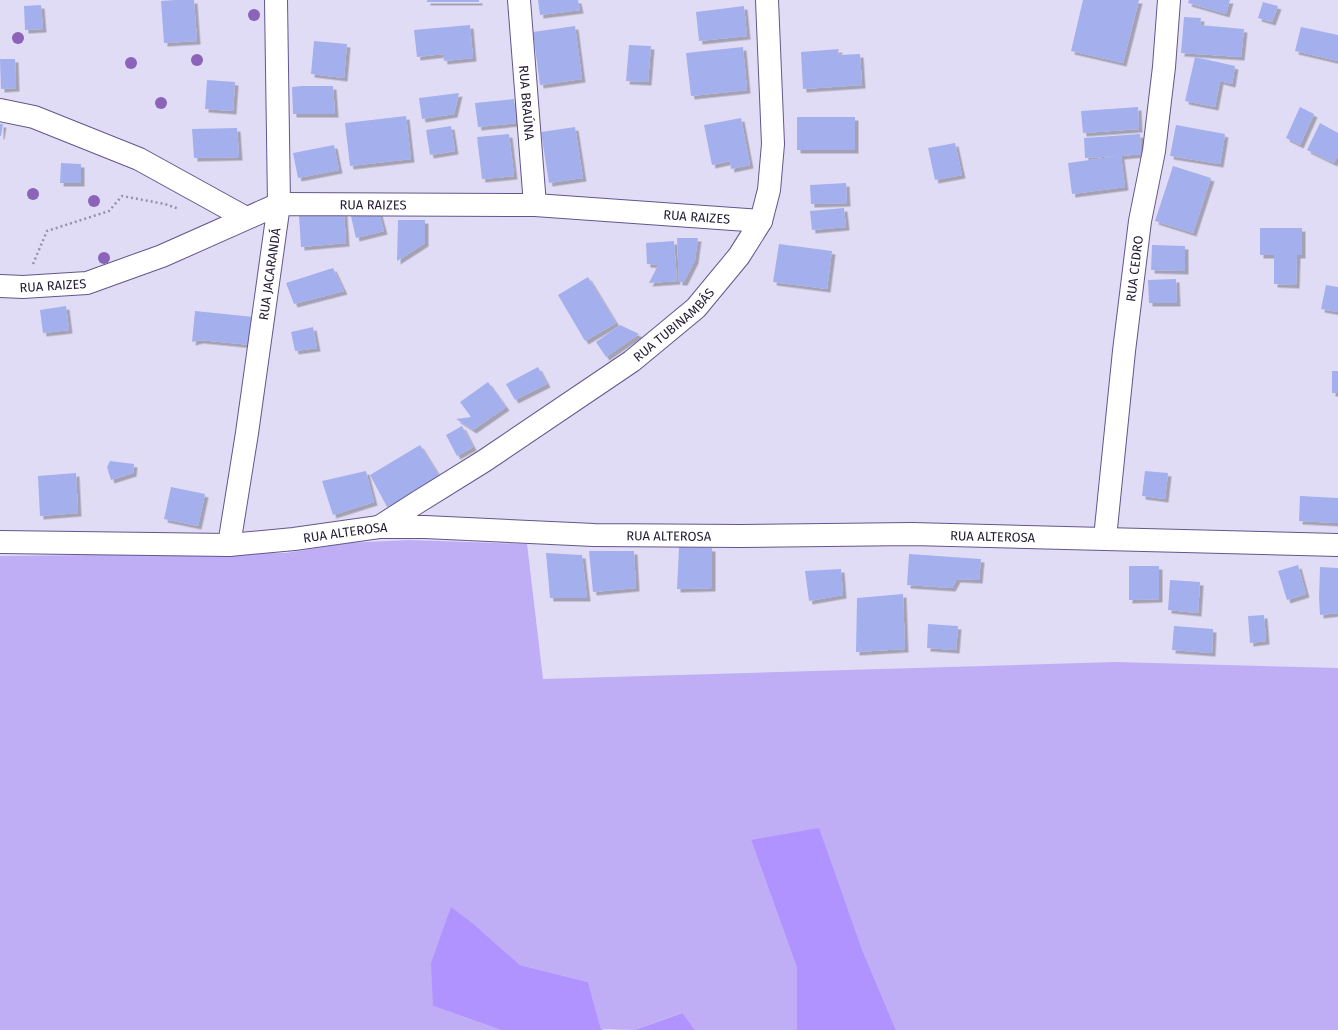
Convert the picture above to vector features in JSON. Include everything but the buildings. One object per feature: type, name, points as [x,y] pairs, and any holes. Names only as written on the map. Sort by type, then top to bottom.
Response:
[{"type":"street","name":"RUA JACARANDÁ","points":[[229,545],[247,433],[279,204],[276,0]]},
{"type":"street","name":"RUA BRAÚNA","points":[[519,0],[535,205]]},
{"type":"street","name":"RUA TUBINAMBÁS","points":[[379,528],[418,502],[484,462],[632,361],[696,308],[739,256],[761,221],[769,190],[773,144],[767,0]]},
{"type":"street","name":"RUA CEDRO","points":[[1105,538],[1125,344],[1140,220],[1154,150],[1164,67],[1169,0]]},
{"type":"street","points":[[0,110],[34,117],[139,159],[246,218]]},
{"type":"street","name":"RUA RAIZES","points":[[0,286],[23,287],[86,283],[162,256],[279,204],[535,205],[761,221]]},
{"type":"street","name":"RUA ALTEROSA","points":[[0,542],[229,545],[294,539],[379,528],[425,527],[473,528],[594,535],[740,536],[912,534],[1338,545]]},
{"type":"path","points":[[23,287],[48,231],[109,211],[122,196],[165,204],[185,211]]},
{"type":"shaded area","points":[[409,540],[527,544],[543,679],[1115,662],[1338,668],[1338,1030],[896,1030],[861,947],[751,840],[797,968],[797,1030],[695,1030],[681,1013],[635,1030],[601,1029],[588,982],[520,965],[476,926],[433,1006],[501,1030],[0,1030],[0,556],[286,553],[347,543]]},
{"type":"shaded area","points":[[819,828],[861,947],[896,1030],[797,1030],[797,968],[751,840]]},
{"type":"shaded area","points":[[451,907],[476,926],[520,965],[588,982],[601,1029],[604,1030],[501,1030],[433,1006],[431,963]]},
{"type":"shaded area","points":[[682,1013],[695,1030],[635,1030]]}]
